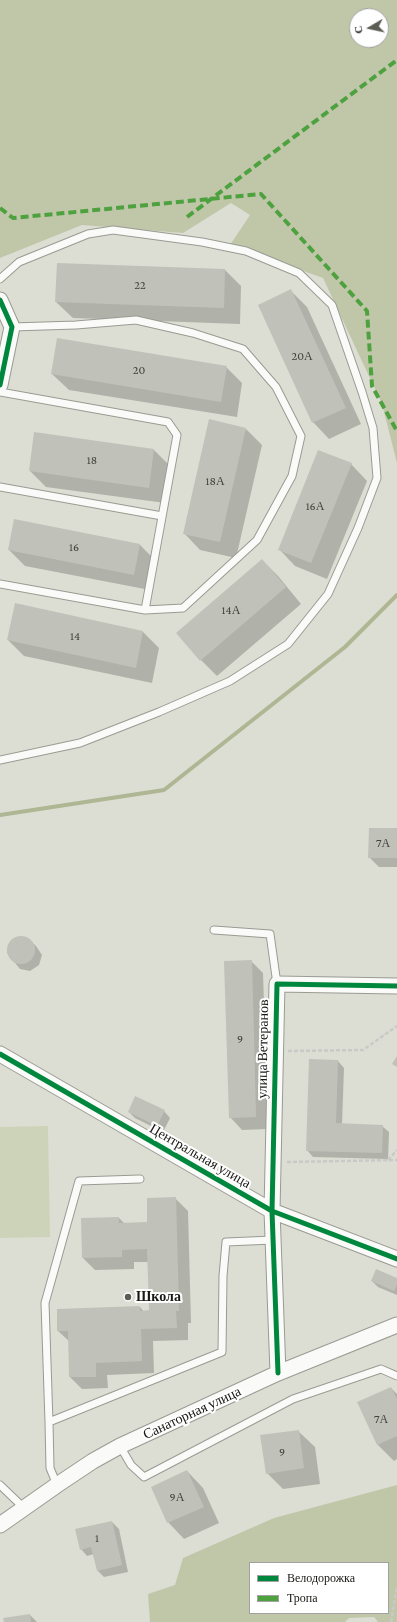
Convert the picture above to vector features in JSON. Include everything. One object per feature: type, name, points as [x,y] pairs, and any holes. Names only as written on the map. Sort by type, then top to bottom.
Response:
[{"type":"street","points":[[0,300],[12,327],[0,385]]},
{"type":"street","name":"улица Ветеранов","points":[[278,1373],[272,1211],[277,984],[397,986]]},
{"type":"street","name":"Центральная улица","points":[[0,1055],[272,1211],[397,1259]]},
{"type":"street","name":"Санаторная улица","points":[[0,1525],[93,1461],[120,1446],[278,1373],[397,1325]]},
{"type":"lane","points":[[0,279],[19,262],[88,234],[113,230],[202,242],[246,251],[299,273],[332,305],[373,428],[377,478],[358,528],[328,594],[288,644],[230,681],[80,743],[0,760]]},
{"type":"lane","points":[[0,584],[145,610],[183,608],[257,540],[292,476],[301,436],[276,387],[243,349],[193,333],[136,320],[76,326],[12,327]]},
{"type":"lane","points":[[0,392],[168,422],[176,435],[145,610]]},
{"type":"lane","points":[[0,487],[162,516]]},
{"type":"lane","points":[[214,930],[270,934],[277,984]]},
{"type":"lane","points":[[57,1485],[50,1468],[45,1303],[79,1181],[140,1179]]},
{"type":"lane","points":[[49,1422],[222,1352],[226,1242],[273,1240]]},
{"type":"lane","points":[[120,1446],[131,1465],[144,1477],[293,1399],[381,1369],[397,1376]]},
{"type":"lane","points":[[0,1485],[24,1508]]},
{"type":"path","points":[[275,1051],[363,1050],[397,1026]]},
{"type":"path","points":[[388,1160],[397,1150]]},
{"type":"path","points":[[287,1162],[397,1160]]},
{"type":"path","points":[[391,1622],[397,1586]]},
{"type":"green space","points":[[0,0],[397,0],[397,463],[382,404],[323,278],[230,245],[250,215],[231,203],[183,233],[82,225],[0,258]]},
{"type":"green space","points":[[48,1126],[50,1237],[0,1238],[0,1127]]},
{"type":"green space","points":[[397,1485],[397,1622],[378,1622],[374,1617],[349,1618],[345,1622],[150,1622],[148,1594],[175,1585],[183,1558],[274,1518]]},
{"type":"building","points":[[57,263],[225,269],[224,308],[55,302]]},
{"type":"building","points":[[291,289],[346,408],[312,423],[258,305]]},
{"type":"building","points":[[57,338],[227,366],[221,402],[51,374]]},
{"type":"building","points":[[209,419],[246,428],[220,542],[183,534]]},
{"type":"building","points":[[34,432],[154,449],[149,488],[29,471]]},
{"type":"building","points":[[318,450],[352,463],[311,563],[278,550]]},
{"type":"building","points":[[14,519],[140,544],[134,575],[8,550]]},
{"type":"building","points":[[262,559],[286,587],[200,661],[176,633]]},
{"type":"building","points":[[15,603],[143,631],[136,668],[7,640]]},
{"type":"building","points":[[369,828],[397,828],[397,858],[368,858]]},
{"type":"building","points":[[21,936],[31,940],[35,950],[31,960],[21,964],[11,960],[7,950],[11,940]]},
{"type":"building","points":[[252,960],[256,1117],[229,1118],[224,961]]},
{"type":"building","points":[[397,1056],[397,1067],[392,1064]]},
{"type":"building","points":[[309,1059],[338,1060],[336,1123],[383,1125],[382,1153],[306,1151]]},
{"type":"building","points":[[135,1096],[165,1110],[157,1126],[128,1112]]},
{"type":"building","points":[[176,1197],[179,1311],[176,1311],[177,1328],[141,1329],[142,1361],[96,1363],[96,1377],[69,1377],[68,1331],[57,1331],[57,1309],[140,1306],[140,1311],[149,1310],[147,1249],[122,1250],[122,1257],[82,1258],[81,1218],[119,1217],[119,1223],[147,1222],[147,1198]]},
{"type":"building","points":[[376,1269],[397,1278],[397,1285],[394,1291],[371,1281]]},
{"type":"building","points":[[391,1387],[397,1399],[397,1436],[377,1445],[357,1402]]},
{"type":"building","points":[[299,1430],[304,1468],[266,1474],[260,1435]]},
{"type":"building","points":[[187,1470],[204,1507],[167,1523],[151,1487]]},
{"type":"building","points":[[112,1521],[122,1565],[97,1571],[91,1547],[80,1550],[75,1529]]},
{"type":"building","points":[[30,1614],[31,1622],[4,1622],[3,1618]]},
{"type":"waterway","points":[[0,815],[164,790],[345,647],[397,595]]},
{"type":"marked path","points":[[187,217],[397,60]]},
{"type":"marked path","points":[[0,208],[13,218],[261,194],[367,311],[372,386],[397,431]]},
{"type":"cycle path","points":[[0,300],[12,327],[0,385]]},
{"type":"cycle path","points":[[278,1373],[272,1211],[277,984],[397,986]]},
{"type":"cycle path","points":[[0,1054],[272,1211],[397,1259]]},
{"type":"place","name":"Школа","points":[[128,1297]]}]
